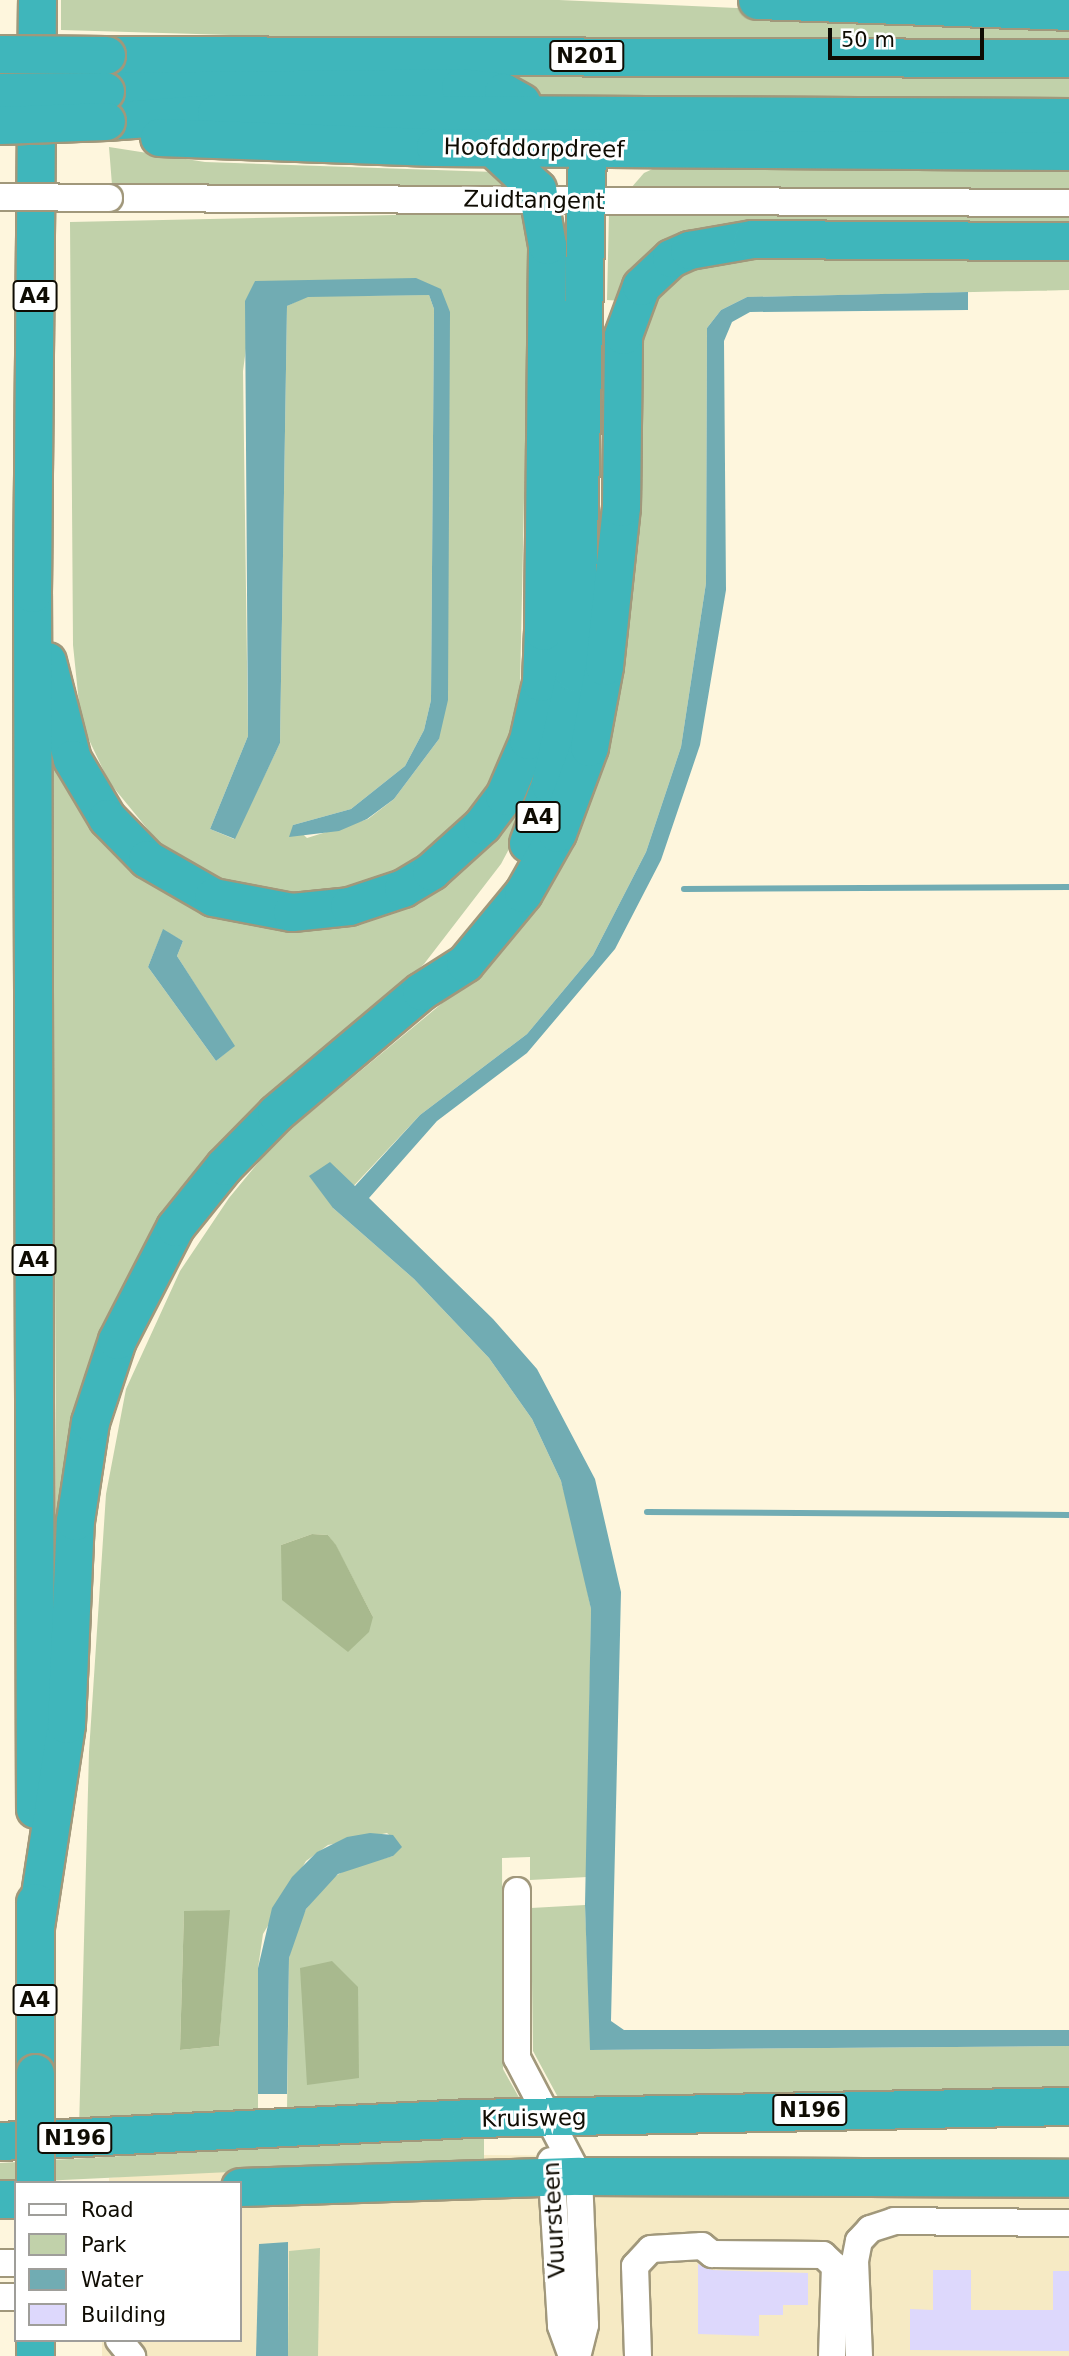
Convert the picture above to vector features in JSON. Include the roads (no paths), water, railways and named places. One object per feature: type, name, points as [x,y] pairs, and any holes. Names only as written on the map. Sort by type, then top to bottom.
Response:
[{"type":"highway","name":"A4","points":[[35,2181],[32,593],[37,0]]},
{"type":"highway","points":[[757,0],[1069,11]]},
{"type":"highway","name":"N201","points":[[0,54],[1069,58]]},
{"type":"highway","name":"Hoofddorpdreef","points":[[0,128],[105,116],[460,87],[503,92],[539,114],[1069,117]]},
{"type":"highway","name":"Hoofddorpdreef","points":[[0,92],[105,116],[493,148],[1069,151]]},
{"type":"highway","points":[[539,114],[587,149]]},
{"type":"highway","points":[[587,149],[657,115]]},
{"type":"highway","points":[[493,148],[529,178],[542,200]]},
{"type":"highway","points":[[587,149],[587,201]]},
{"type":"highway","name":"A4","points":[[32,593],[72,759],[107,818],[168,874],[236,905],[311,911],[376,898],[403,888],[456,852],[495,808],[511,782],[528,740],[541,682],[547,340],[547,245],[542,200]]},
{"type":"highway","name":"A4","points":[[421,991],[505,888],[528,842],[565,730],[579,612],[587,201]]},
{"type":"highway","name":"A4","points":[[35,1927],[66,1724],[75,1521],[90,1422],[117,1340],[175,1227],[224,1166],[276,1113],[421,991],[465,963],[494,932],[544,859],[570,804],[589,747],[604,666],[621,507],[624,335],[632,303],[656,270],[689,250],[752,239],[1069,241]]},
{"type":"highway","name":"Kruisweg","points":[[0,2141],[551,2118],[1069,2106]]},
{"type":"highway","points":[[955,2177],[1069,2159]]},
{"type":"highway","points":[[242,2187],[565,2176],[1069,2178]]},
{"type":"street","name":"Zuidtangent","points":[[0,197],[1069,203]]},
{"type":"street","name":"Vuursteen","points":[[517,1891],[517,2058],[551,2118],[565,2176],[561,2326],[575,2356]]},
{"type":"street","points":[[859,2356],[855,2261],[859,2241],[870,2229],[894,2221],[1069,2223]]},
{"type":"street","points":[[638,2356],[635,2266],[651,2249],[702,2246],[712,2254],[823,2255],[835,2266],[832,2356]]},
{"type":"street","points":[[121,2342],[133,2356]]},
{"type":"water","points":[[416,278],[441,289],[450,312],[448,700],[439,739],[394,799],[367,819],[339,831],[289,837],[293,825],[351,809],[405,766],[424,730],[431,700],[434,309],[429,295],[308,297],[287,306],[280,743],[235,839],[210,829],[248,736],[245,301],[255,281]]},
{"type":"water","points":[[968,292],[968,310],[750,312],[732,322],[724,341],[726,590],[700,745],[661,860],[615,949],[527,1053],[437,1121],[369,1198],[493,1319],[537,1369],[595,1479],[621,1592],[611,2021],[624,2030],[1069,2030],[1069,2046],[590,2050],[585,1905],[591,1609],[561,1481],[532,1419],[489,1358],[414,1279],[333,1208],[309,1176],[330,1162],[355,1186],[420,1115],[527,1034],[593,955],[646,852],[681,747],[706,583],[707,328],[721,310],[747,297]]},
{"type":"water","points":[[163,929],[183,941],[177,956],[235,1046],[216,1061],[148,967]]},
{"type":"water","points":[[370,1833],[393,1835],[402,1847],[393,1856],[338,1874],[306,1909],[289,1958],[287,2094],[258,2094],[258,1968],[272,1908],[292,1877],[317,1852],[347,1837]]},
{"type":"water","points":[[288,2242],[288,2356],[256,2356],[259,2244]]},
{"type":"waterway","points":[[684,889],[1069,887]]},
{"type":"waterway","points":[[647,1512],[1069,1515]]}]
